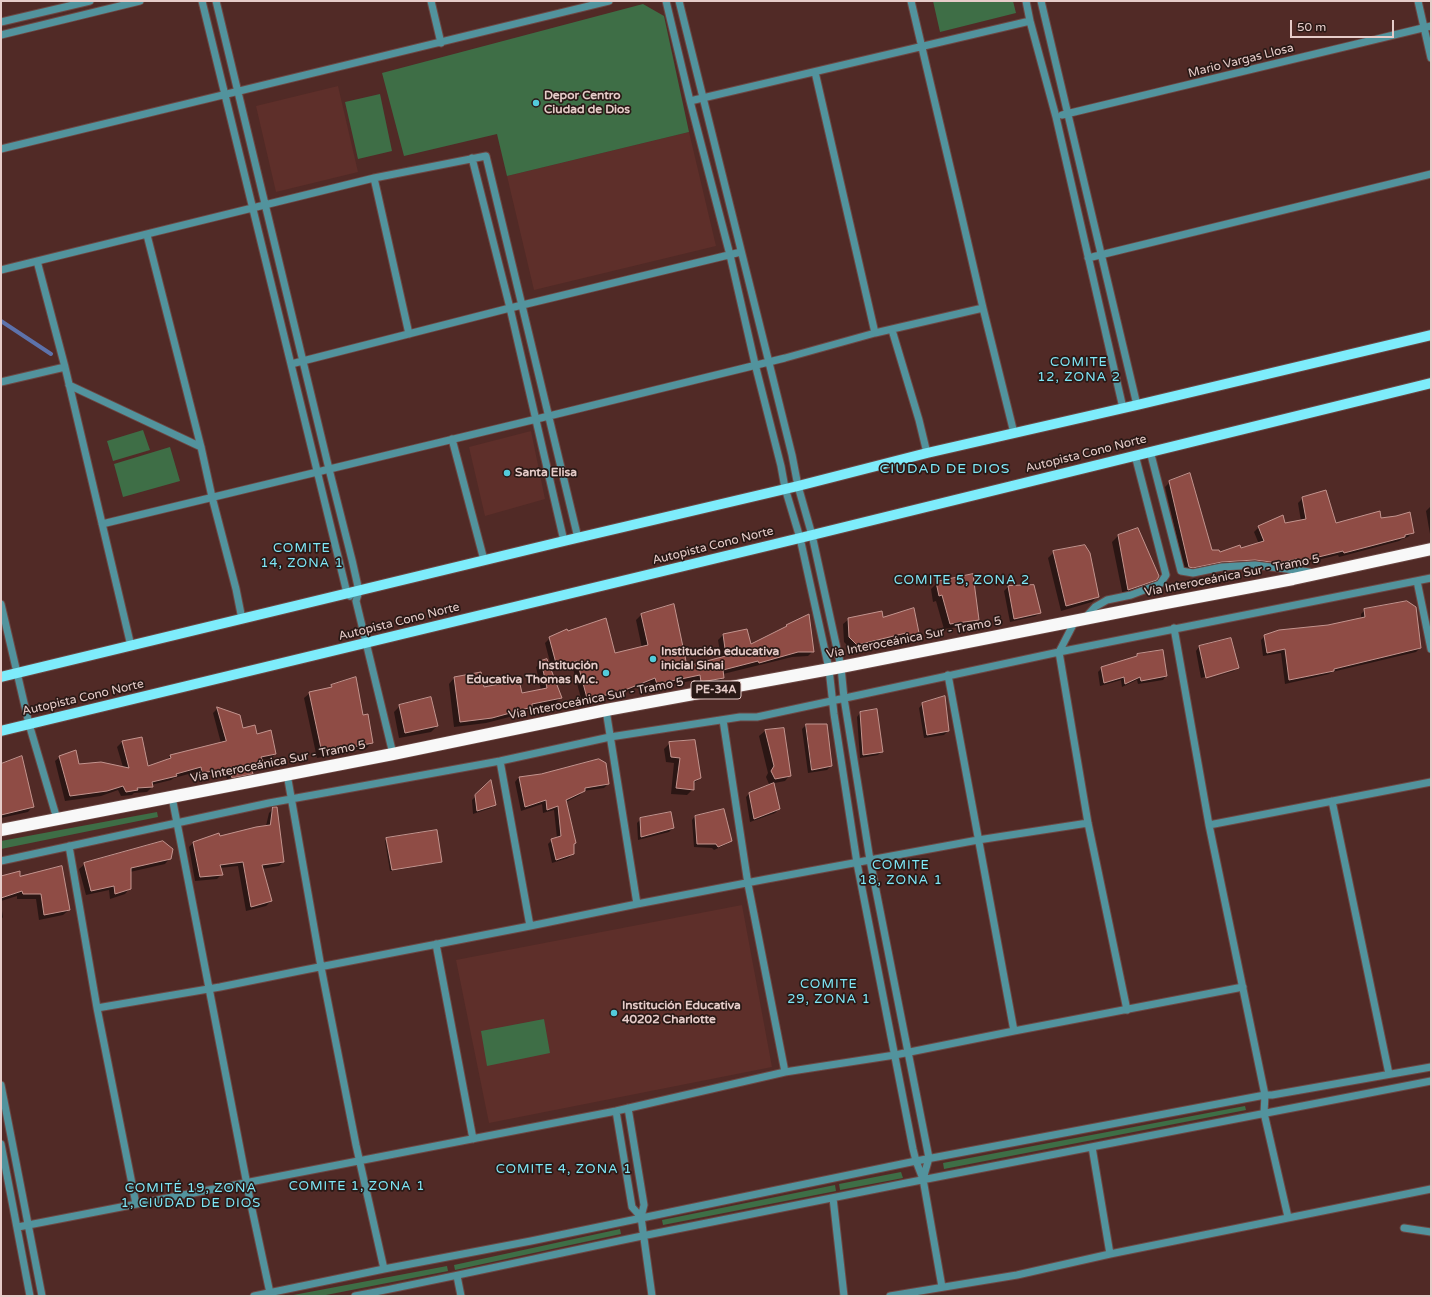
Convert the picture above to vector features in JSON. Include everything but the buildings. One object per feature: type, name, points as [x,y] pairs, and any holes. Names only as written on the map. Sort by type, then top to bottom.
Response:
[{"type":"highway","name":"Vía Interoceánica Sur - Tramo 5","points":[[1,830],[392,754],[606,710],[835,668],[1319,574],[1431,550]]},
{"type":"main road","points":[[1,677],[484,560],[798,486],[927,453],[1431,335]]},
{"type":"main road","name":"Autopista Cono Norte","points":[[1,731],[812,536],[1431,383]]},
{"type":"street","points":[[1,22],[90,1]]},
{"type":"street","points":[[1,35],[140,1]]},
{"type":"street","points":[[202,1],[347,593],[356,601]]},
{"type":"street","points":[[216,1],[359,591],[356,601],[392,754]]},
{"type":"street","points":[[431,1],[441,43]]},
{"type":"street","points":[[1,149],[609,1]]},
{"type":"street","points":[[666,1],[690,102],[730,255],[785,488],[844,698],[870,860],[929,1158],[923,1179]]},
{"type":"street","points":[[679,1],[792,455],[798,486],[812,536],[835,668],[832,701],[857,863],[916,1161],[923,1179],[942,1287]]},
{"type":"street","points":[[911,1],[982,308],[1014,433]]},
{"type":"street","points":[[1026,1],[1056,117],[1123,408]]},
{"type":"street","points":[[1041,1],[1137,405]]},
{"type":"street","points":[[1418,1],[1428,27],[1431,58]]},
{"type":"street","points":[[690,102],[1030,21]]},
{"type":"street","name":"Mario Vargas Llosa","points":[[1056,117],[1428,27]]},
{"type":"street","points":[[815,72],[875,333]]},
{"type":"street","points":[[1,270],[266,206],[374,178],[486,156],[578,538]]},
{"type":"street","points":[[472,158],[537,419],[564,541]]},
{"type":"street","points":[[1088,258],[1431,174]]},
{"type":"street","points":[[374,178],[409,334]]},
{"type":"street","points":[[147,235],[201,447],[242,619]]},
{"type":"street","points":[[291,364],[522,305],[741,252]]},
{"type":"street","points":[[37,261],[65,367],[131,646]]},
{"type":"street","points":[[102,524],[537,419],[875,333],[982,308]]},
{"type":"street","points":[[892,330],[927,453]]},
{"type":"street","points":[[1,382],[65,367]]},
{"type":"street","points":[[69,385],[201,447]]},
{"type":"street","points":[[452,439],[484,560]]},
{"type":"street","points":[[1150,452],[1181,571],[1193,573],[1222,567],[1255,565],[1319,574]]},
{"type":"street","points":[[1127,1010],[1088,823],[1059,652],[1079,620],[1095,607],[1107,600],[1130,595],[1160,584],[1166,575],[1135,455]]},
{"type":"street","points":[[1,861],[177,823],[500,761],[610,737],[740,717],[757,717],[948,675],[1174,628],[1431,578]]},
{"type":"street","points":[[1417,581],[1431,649]]},
{"type":"street","points":[[1,604],[29,724],[57,819]]},
{"type":"street","points":[[1174,628],[1209,825],[1265,1095],[1264,1113],[1288,1217]]},
{"type":"street","points":[[948,675],[1014,1030]]},
{"type":"street","points":[[606,710],[637,904]]},
{"type":"street","points":[[723,720],[748,884],[785,1072]]},
{"type":"street","points":[[500,761],[530,926]]},
{"type":"street","points":[[287,774],[321,967],[359,1160],[384,1269]]},
{"type":"street","points":[[1209,825],[1431,782]]},
{"type":"street","points":[[172,797],[270,1293]]},
{"type":"street","points":[[1332,801],[1389,1074]]},
{"type":"street","points":[[97,1008],[209,990],[637,904],[870,860],[978,840],[1088,823]]},
{"type":"street","points":[[69,846],[97,1008],[136,1204]]},
{"type":"street","points":[[436,944],[473,1139]]},
{"type":"street","points":[[18,1227],[616,1111],[785,1072],[895,1055],[1014,1030],[1243,987]]},
{"type":"street","points":[[254,1296],[929,1158],[1265,1095],[1431,1067]]},
{"type":"street","points":[[356,1296],[923,1179],[1431,1081]]},
{"type":"street","points":[[1,1086],[42,1296]]},
{"type":"street","points":[[628,1108],[644,1205],[641,1217],[652,1296]]},
{"type":"street","points":[[616,1111],[632,1207],[641,1217]]},
{"type":"street","points":[[1,1144],[30,1296]]},
{"type":"street","points":[[1092,1147],[1110,1254]]},
{"type":"street","points":[[890,1296],[1017,1275],[1288,1217],[1431,1189]]},
{"type":"street","points":[[833,1198],[844,1296]]},
{"type":"street","points":[[1404,1228],[1431,1232]]},
{"type":"street","points":[[457,1276],[461,1296]]},
{"type":"shaded area","points":[[338,86],[358,172],[276,192],[256,106]]},
{"type":"shaded area","points":[[689,132],[716,246],[534,290],[507,176]]},
{"type":"shaded area","name":"Santa Elisa","points":[[531,431],[545,499],[485,516],[469,447]]},
{"type":"shaded area","name":"Institución Educativa 40202 Charlotte","points":[[742,905],[772,1067],[489,1123],[456,960]]},
{"type":"green space","points":[[933,1],[1013,1],[1016,13],[940,32]]},
{"type":"green space","name":"Depor Centro Ciudad de Dios","points":[[643,4],[664,16],[689,132],[507,176],[497,134],[404,156],[382,73]]},
{"type":"green space","points":[[380,94],[392,151],[358,159],[345,102]]},
{"type":"green space","points":[[143,430],[150,450],[113,461],[107,441]]},
{"type":"green space","points":[[170,447],[180,481],[123,497],[114,464]]},
{"type":"green space","points":[[157,812],[158,817],[1,849],[1,841]]},
{"type":"green space","points":[[544,1019],[550,1053],[487,1066],[481,1031]]},
{"type":"green space","points":[[1245,1106],[1246,1110],[944,1169],[943,1163]]},
{"type":"green space","points":[[901,1172],[903,1178],[840,1190],[839,1184]]},
{"type":"green space","points":[[835,1185],[836,1191],[663,1225],[662,1220]]},
{"type":"green space","points":[[620,1229],[621,1234],[455,1270],[454,1265]]},
{"type":"green space","points":[[447,1266],[448,1271],[321,1296],[288,1296]]},
{"type":"waterway","points":[[1,321],[51,354]]},
{"type":"place","name":"Depor Centro Ciudad de Dios","points":[[536,103]]},
{"type":"place","name":"Santa Elisa","points":[[507,473]]},
{"type":"place","name":"Institución educativa inicial Sinai","points":[[653,659]]},
{"type":"place","name":"Institución Educativa Thomas M.c.","points":[[606,673]]},
{"type":"place","name":"Institución Educativa 40202 Charlotte","points":[[614,1013]]},
{"type":"district","name":"COMITE 12, ZONA 2","points":[[1079,370]]},
{"type":"district","name":"CIUDAD DE DIOS","points":[[945,469]]},
{"type":"district","name":"COMITE 14, ZONA 1","points":[[302,556]]},
{"type":"district","name":"COMITE 5, ZONA 2","points":[[962,581]]},
{"type":"district","name":"COMITE 18, ZONA 1","points":[[901,874]]},
{"type":"district","name":"COMITE 29, ZONA 1","points":[[829,992]]},
{"type":"district","name":"COMITE 4, ZONA 1","points":[[564,1170]]},
{"type":"district","name":"COMITE 1, ZONA 1","points":[[357,1187]]},
{"type":"district","name":"COMITÉ 19, ZONA 1, CIUDAD DE DIOS","points":[[191,1196]]}]
